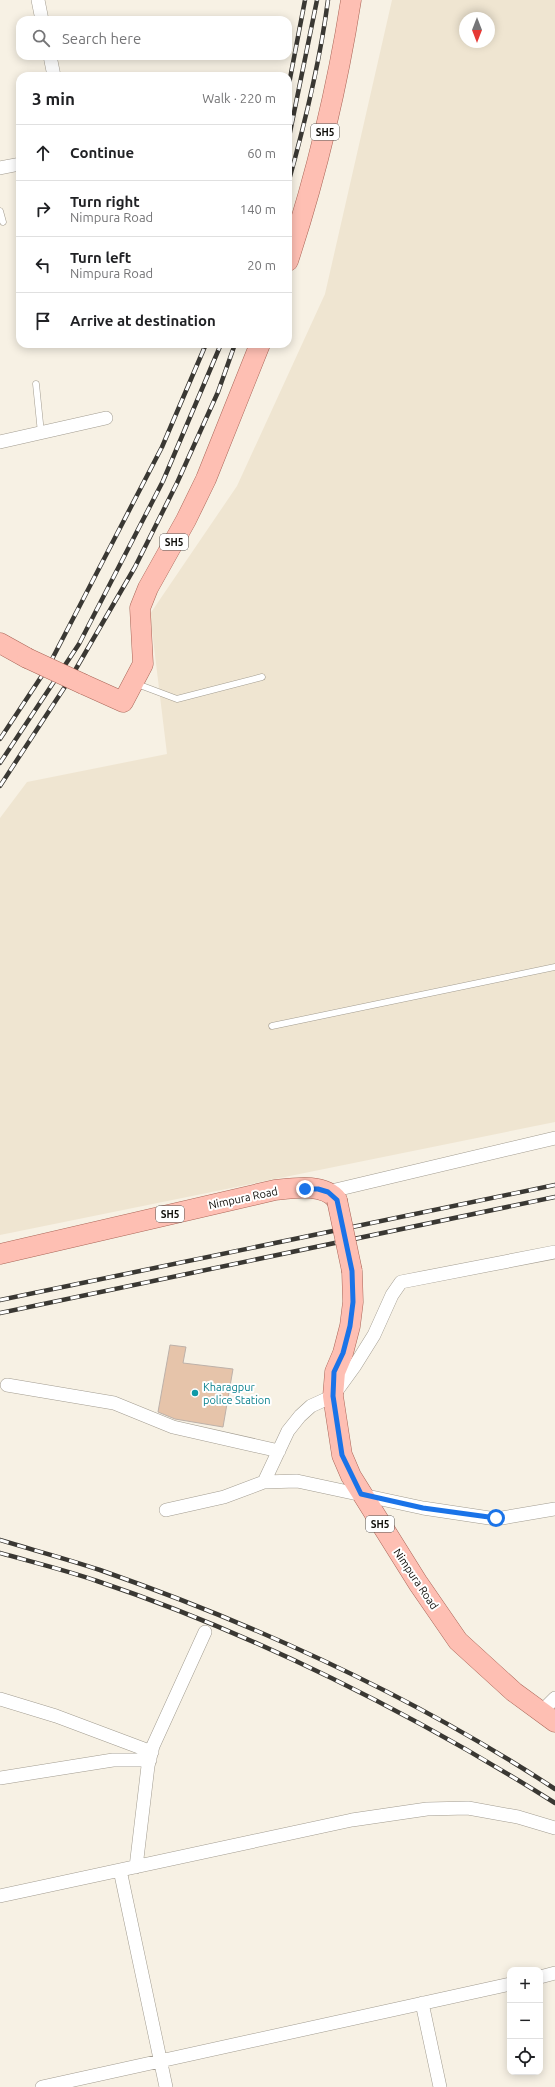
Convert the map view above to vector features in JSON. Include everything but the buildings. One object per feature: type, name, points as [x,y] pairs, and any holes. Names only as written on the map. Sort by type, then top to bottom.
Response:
[{"type":"main road","name":"SH5","points":[[292,249],[300,226],[330,112],[351,0]]},
{"type":"main road","name":"SH5","points":[[0,643],[27,658],[123,702],[143,664],[140,608],[148,588],[186,520],[206,479],[258,348]]},
{"type":"main road","name":"Nimpura Road","points":[[0,1254],[275,1190],[291,1188],[318,1189],[332,1196],[352,1271],[353,1302],[350,1326],[343,1353],[334,1372],[333,1396],[342,1455],[361,1494],[418,1583],[458,1640],[514,1692],[548,1717]]},
{"type":"street","points":[[38,0],[41,16]]},
{"type":"street","points":[[51,60],[53,72]]},
{"type":"street","points":[[0,168],[16,165]]},
{"type":"street","points":[[0,442],[106,418]]},
{"type":"street","points":[[332,1196],[555,1138]]},
{"type":"street","points":[[264,1482],[288,1431],[300,1416],[311,1406],[333,1396],[354,1368],[374,1335],[392,1294],[401,1282],[555,1252]]},
{"type":"street","points":[[7,1385],[114,1403],[173,1427],[279,1451]]},
{"type":"street","points":[[166,1510],[224,1497],[264,1482],[297,1481],[423,1508],[496,1518],[555,1509]]},
{"type":"street","points":[[136,1867],[151,1756],[205,1632]]},
{"type":"street","points":[[548,1717],[555,1698]]},
{"type":"street","points":[[0,1699],[56,1716],[151,1756]]},
{"type":"street","points":[[0,1778],[113,1760],[151,1756]]},
{"type":"street","points":[[0,1896],[352,1820],[427,1809],[468,1808],[518,1817],[555,1828]]},
{"type":"street","points":[[120,1870],[162,2061],[166,2087]]},
{"type":"street","points":[[543,1976],[555,1974]]},
{"type":"street","points":[[42,2087],[507,1985]]},
{"type":"street","points":[[422,2003],[440,2087]]},
{"type":"lane","points":[[0,211],[3,222]]},
{"type":"lane","points":[[36,384],[41,433]]},
{"type":"lane","points":[[133,683],[177,699],[262,677]]},
{"type":"lane","points":[[272,1026],[555,967]]},
{"type":"shaded area","points":[[392,0],[555,0],[555,1122],[0,1235],[0,818],[27,782],[167,754],[150,614],[237,486],[325,294]]},
{"type":"railway","points":[[291,72],[305,0]]},
{"type":"railway","points":[[292,122],[317,0]]},
{"type":"railway","points":[[292,169],[321,46],[328,0]]},
{"type":"railway","points":[[0,739],[49,665],[162,447],[204,348]]},
{"type":"railway","points":[[0,763],[79,644],[163,481],[219,348]]},
{"type":"railway","points":[[0,786],[70,679],[135,567],[177,483],[218,392],[234,348]]},
{"type":"railway","points":[[0,1300],[555,1185]]},
{"type":"railway","points":[[0,1313],[555,1197]]},
{"type":"railway","points":[[0,1540],[63,1558],[159,1591],[276,1639],[391,1694],[447,1724],[502,1755],[555,1789]]},
{"type":"railway","points":[[0,1553],[85,1577],[156,1602],[274,1651],[332,1678],[446,1738],[555,1803]]},
{"type":"place","name":"Kharagpur police Station","points":[[195,1393]]},
{"type":"route","points":[[305,1189],[318,1189],[328,1192],[334,1195],[337,1200],[352,1271],[353,1302],[350,1326],[343,1353],[334,1372],[333,1396],[342,1455],[361,1494],[423,1508],[496,1518]]}]
